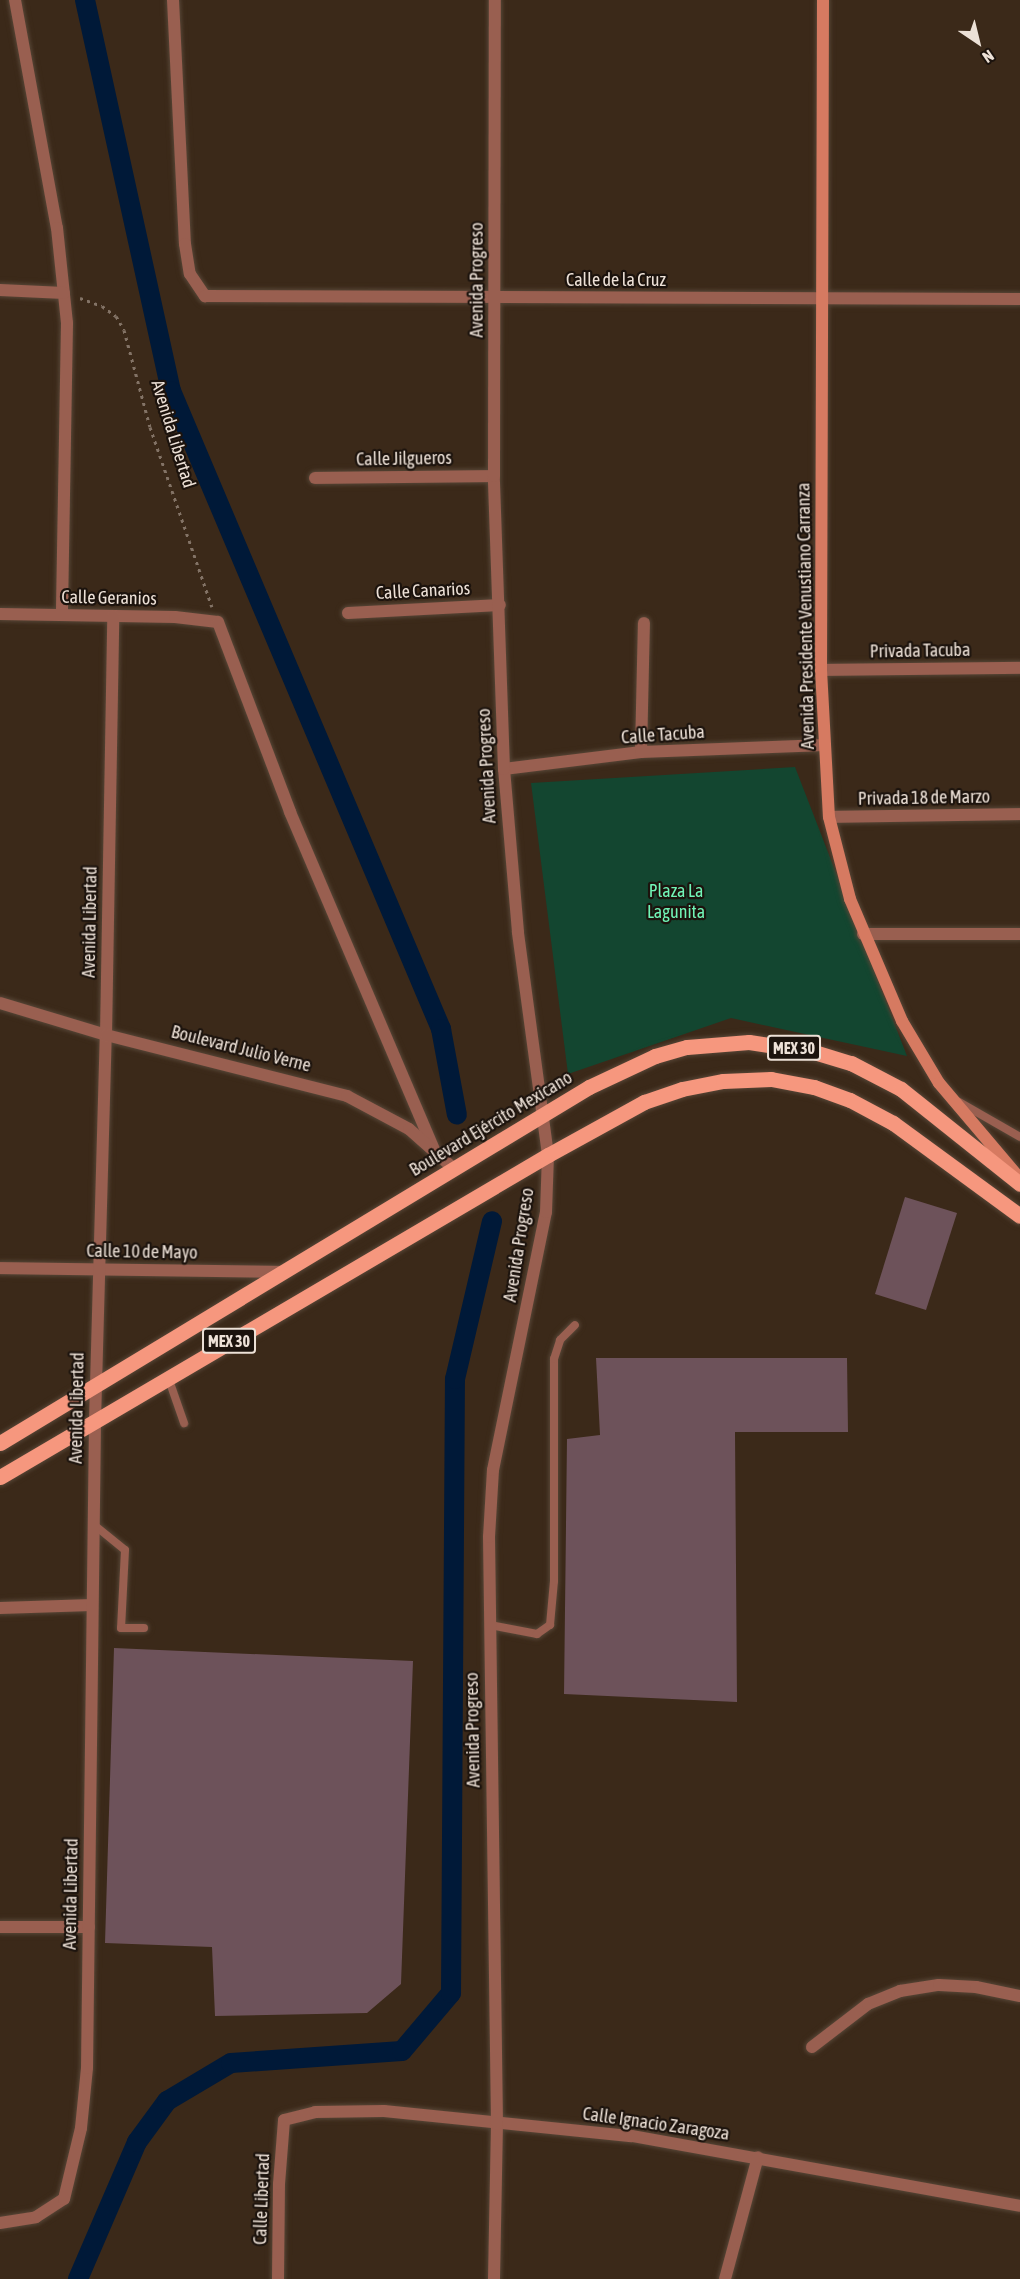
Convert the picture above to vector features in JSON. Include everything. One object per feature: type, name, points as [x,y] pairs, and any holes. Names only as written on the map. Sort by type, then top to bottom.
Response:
[{"type":"main road","name":"Avenida Presidente Venustiano Carranza","points":[[824,0],[821,670],[829,817],[863,934],[902,1021],[951,1099],[1020,1179]]},
{"type":"main road","name":"Boulevard Ejército Mexicano","points":[[0,1443],[459,1166],[523,1124],[654,1056],[717,1042],[780,1046],[832,1057],[879,1076],[1020,1184]]},
{"type":"main road","name":"MEX 30","points":[[0,1477],[542,1159],[644,1102],[672,1092],[723,1081],[790,1082],[850,1100],[893,1123],[1020,1216]]},
{"type":"street","points":[[15,0],[44,149],[64,293],[68,355],[62,615]]},
{"type":"street","name":"Calle de la Cruz","points":[[173,0],[187,259],[198,292],[212,298],[823,300],[1020,298]]},
{"type":"street","name":"Avenida Progreso","points":[[495,0],[494,476],[504,769],[518,932],[543,1114],[542,1159],[546,1212],[493,1470],[489,1537],[497,2124],[495,2279]]},
{"type":"street","points":[[0,290],[64,293]]},
{"type":"street","name":"Calle Jilgueros","points":[[315,478],[494,476]]},
{"type":"street","name":"Calle Canarios","points":[[348,613],[500,605]]},
{"type":"street","name":"Calle Geranios","points":[[0,614],[113,616],[218,622]]},
{"type":"street","name":"Avenida Libertad","points":[[0,2223],[36,2217],[64,2199],[81,2128],[87,2068],[93,1524],[106,1035],[113,616]]},
{"type":"street","points":[[218,622],[290,812],[434,1149]]},
{"type":"street","points":[[641,752],[644,623]]},
{"type":"street","name":"Privada Tacuba","points":[[821,670],[1020,668]]},
{"type":"street","name":"Calle Tacuba","points":[[504,769],[641,752],[825,745]]},
{"type":"street","name":"Privada 18 de Marzo","points":[[829,817],[1020,814]]},
{"type":"street","points":[[863,934],[1020,934]]},
{"type":"street","name":"Boulevard Julio Verne","points":[[0,1003],[106,1035],[347,1096],[386,1115],[459,1166]]},
{"type":"street","name":"Calle 10 de Mayo","points":[[0,1268],[284,1272]]},
{"type":"street","points":[[0,1608],[92,1605]]},
{"type":"street","points":[[0,1927],[89,1927]]},
{"type":"street","points":[[812,2047],[868,2004],[900,1991],[939,1985],[976,1987],[1020,1996]]},
{"type":"street","name":"Calle Ignacio Zaragoza","points":[[284,2120],[315,2112],[384,2111],[632,2136],[1020,2206]]},
{"type":"street","name":"Calle Libertad","points":[[278,2279],[279,2184],[284,2120]]},
{"type":"street","points":[[725,2279],[758,2157]]},
{"type":"lane","points":[[951,1099],[1020,1137]]},
{"type":"lane","points":[[490,1625],[537,1634],[550,1625],[554,1581],[554,1359],[560,1340],[575,1325]]},
{"type":"lane","points":[[168,1377],[184,1423]]},
{"type":"lane","points":[[93,1524],[125,1550],[121,1628],[144,1628]]},
{"type":"path","name":"Avenida Libertad","points":[[64,293],[102,306],[116,316],[124,330],[150,427],[218,622]]},
{"type":"green space","name":"Plaza La Lagunita","points":[[795,767],[907,1056],[731,1018],[568,1074],[531,783]]},
{"type":"building","points":[[905,1197],[957,1213],[926,1310],[875,1294]]},
{"type":"building","points":[[596,1358],[847,1358],[848,1432],[735,1432],[737,1702],[564,1694],[567,1439],[600,1435]]},
{"type":"building","points":[[114,1648],[413,1661],[401,1984],[367,2013],[215,2016],[212,1947],[105,1943]]},
{"type":"waterway","points":[[85,0],[171,391],[441,1029],[457,1115]]},
{"type":"waterway","points":[[78,2279],[137,2142],[167,2101],[231,2063],[402,2051],[451,1993],[455,1379],[492,1221]]}]
